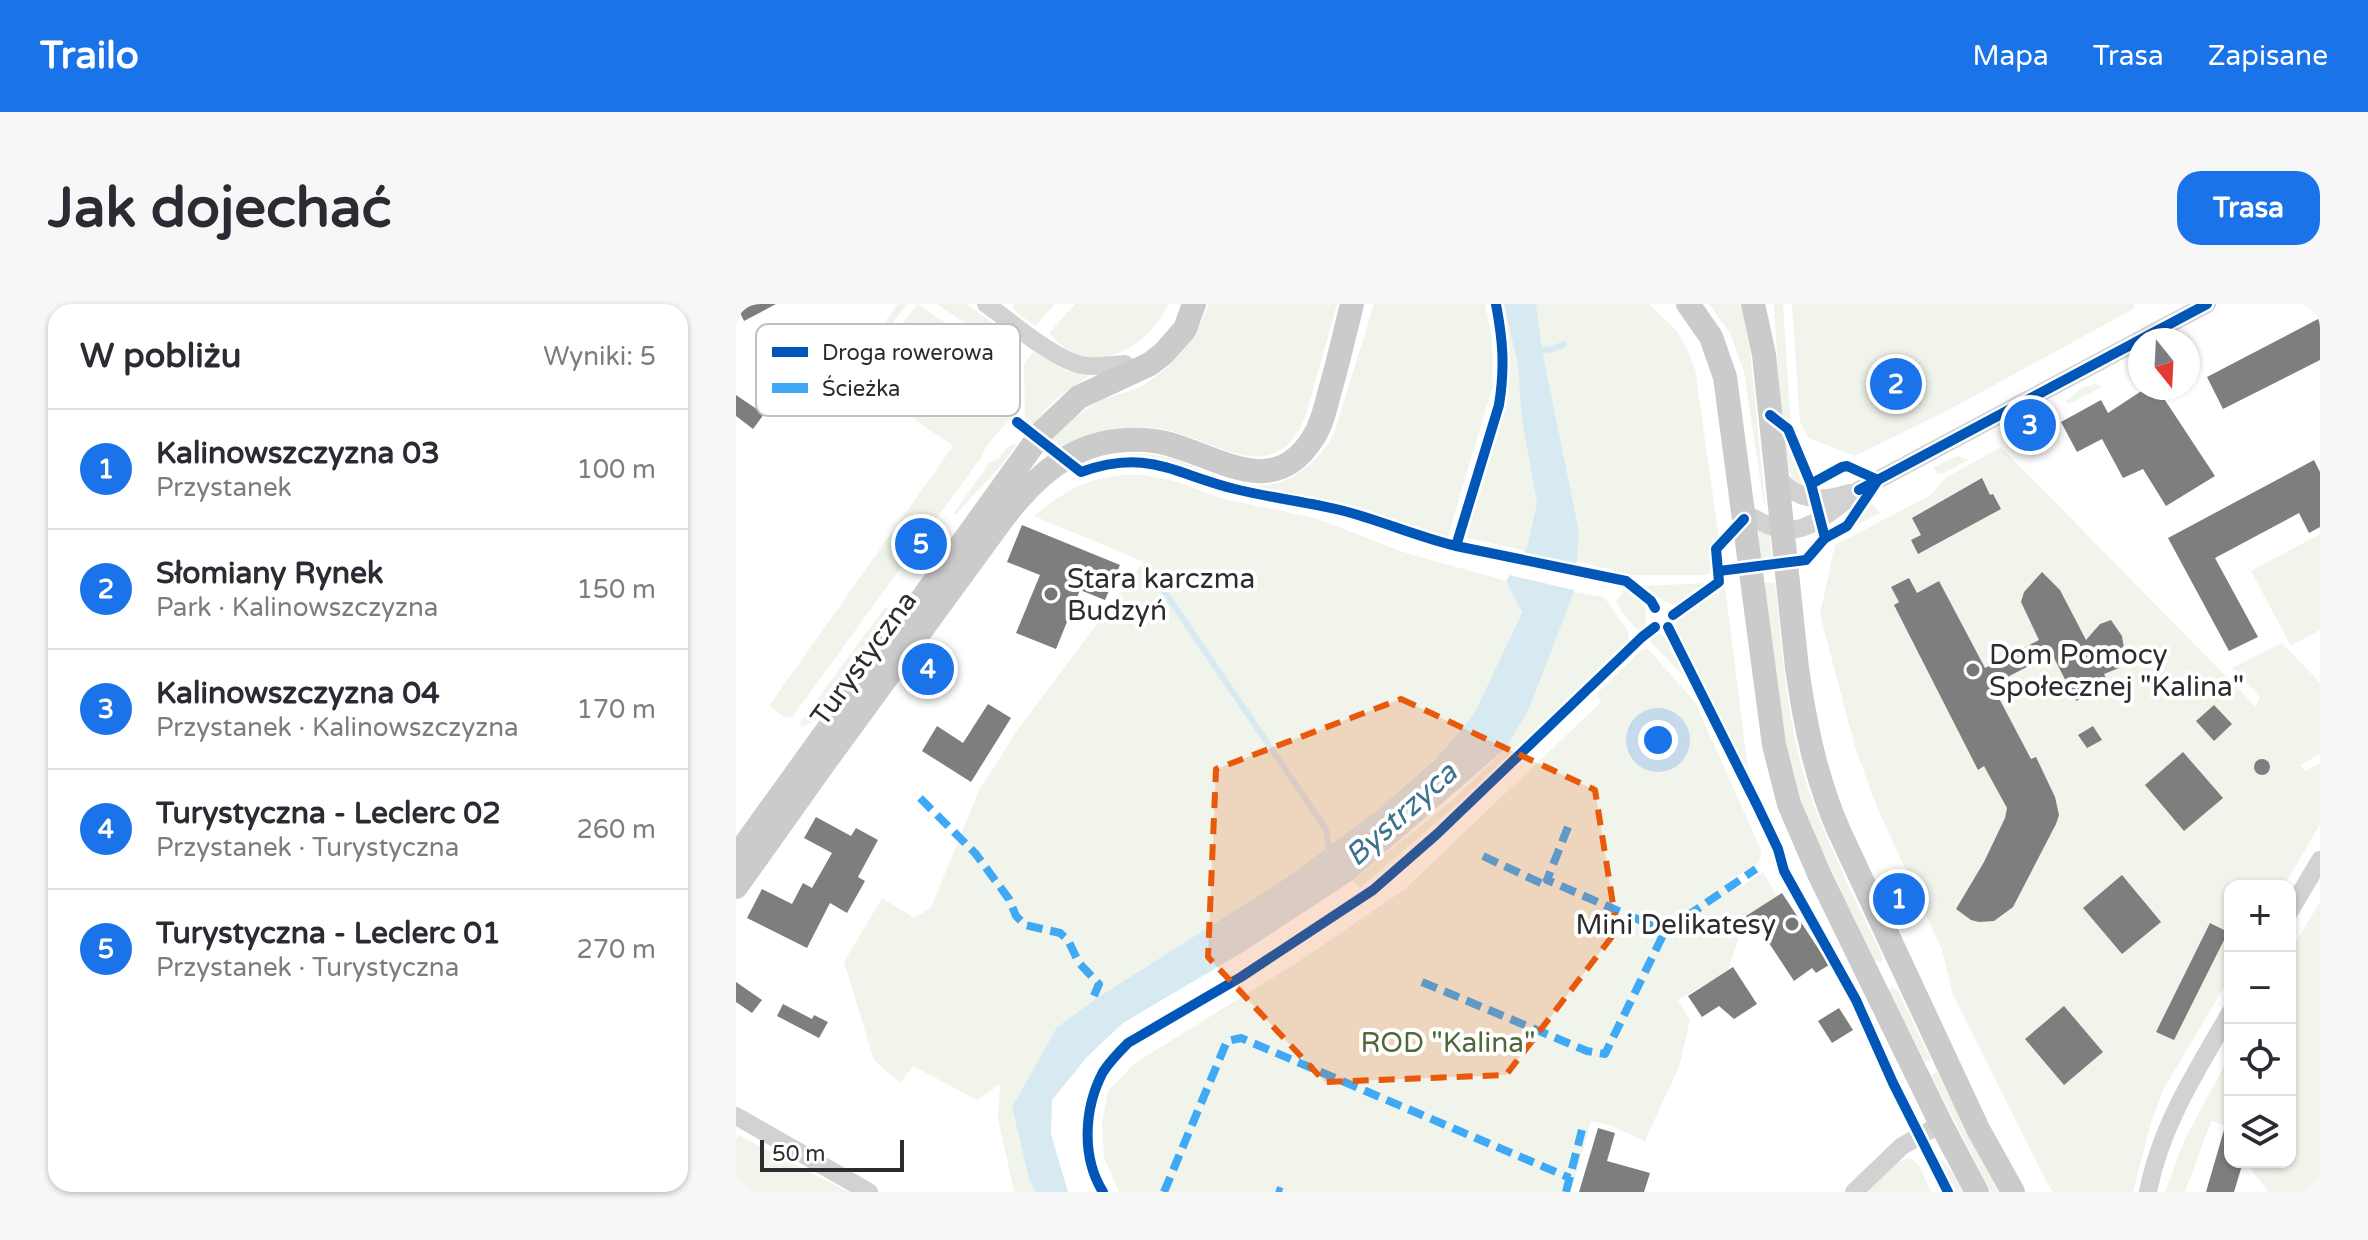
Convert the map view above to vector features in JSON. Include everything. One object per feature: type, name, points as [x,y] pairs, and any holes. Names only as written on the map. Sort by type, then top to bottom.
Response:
[{"type":"main road","name":"Turystyczna","points":[[736,857],[1043,431],[1090,390],[1150,364],[1185,329],[1194,304]]},
{"type":"main road","name":"Turystyczna","points":[[736,887],[1030,484],[1069,456],[1100,444],[1119,441],[1153,441],[1171,445],[1246,471],[1261,472],[1286,465],[1306,448],[1319,428],[1352,304]]},
{"type":"main road","points":[[1688,304],[1711,337],[1723,367],[1767,706],[1785,791],[1805,845],[1871,983],[1977,1192]]},
{"type":"main road","points":[[1758,310],[1800,687],[1815,766],[1833,819],[1978,1129],[2013,1192]]},
{"type":"main road","points":[[1871,983],[1903,968]]},
{"type":"street","points":[[986,304],[1015,324]]},
{"type":"street","points":[[1743,513],[1782,530],[1812,522],[1859,490],[2207,304]]},
{"type":"street","points":[[1020,328],[1059,355],[1080,365],[1125,364],[1134,373]]},
{"type":"street","points":[[1776,475],[1786,488],[1800,496],[1833,498],[1859,490]]},
{"type":"street","points":[[2296,901],[2320,860]]},
{"type":"street","points":[[2148,1192],[2165,1134],[2194,1074],[2224,1023]]},
{"type":"street","points":[[736,1116],[869,1192]]},
{"type":"street","points":[[1854,1192],[1902,1146],[1941,1124]]},
{"type":"highlighted area","points":[[1401,699],[1595,790],[1617,930],[1506,1075],[1325,1082],[1208,957],[1216,769]]},
{"type":"green space","points":[[898,304],[907,304],[892,324],[883,324]]},
{"type":"green space","points":[[917,304],[947,324],[902,324]]},
{"type":"green space","points":[[937,304],[966,304],[995,324],[966,324]]},
{"type":"green space","points":[[1015,304],[1055,304],[1035,326],[1016,312],[1013,308]]},
{"type":"green space","points":[[1075,304],[1168,304],[1161,318],[1140,341],[1113,355],[1098,357],[1083,356],[1068,350],[1049,333]]},
{"type":"green space","points":[[1209,304],[1337,304],[1306,415],[1293,439],[1277,452],[1259,456],[1240,454],[1155,428],[1106,431],[1059,449],[1050,441],[1089,408],[1156,377],[1191,339]]},
{"type":"green space","points":[[1374,304],[1485,304],[1492,339],[1493,386],[1447,539],[1321,503],[1234,486],[1169,464],[1140,459],[1080,466],[1101,459],[1148,454],[1170,458],[1233,483],[1249,486],[1292,477],[1315,459],[1334,434]]},
{"type":"green space","points":[[1500,304],[1649,304],[1676,330],[1695,369],[1719,538],[1713,547],[1713,572],[1706,575],[1623,575],[1614,570],[1463,537],[1506,391],[1507,358]]},
{"type":"green space","points":[[1709,304],[1739,304],[1742,310],[1750,350],[1764,505],[1744,372],[1731,335]]},
{"type":"green space","points":[[1774,304],[1783,304],[1791,429],[1781,419]]},
{"type":"green space","points":[[1792,304],[2133,304],[2135,308],[1950,409],[1855,456],[1809,438],[1800,422]]},
{"type":"green space","points":[[1034,352],[1066,371],[1089,376],[1050,404],[1032,427],[1025,423],[1024,363]]},
{"type":"green space","points":[[2095,384],[2102,387],[2068,404],[2066,401],[2081,388]]},
{"type":"green space","points":[[910,416],[1012,416],[987,446],[793,716],[786,718],[769,706],[953,446]]},
{"type":"green space","points":[[1782,426],[1787,432],[1807,489],[1788,470]]},
{"type":"green space","points":[[1017,444],[1001,466],[954,513],[989,463]]},
{"type":"green space","points":[[2001,447],[2256,707],[2260,696],[2232,668],[2282,643],[2320,683],[2320,754],[2300,765],[2305,771],[2320,763],[2320,824],[2287,880],[2224,880],[2224,987],[2163,1090],[2133,1192],[2053,1192],[1952,992],[1942,950],[1877,807],[1855,747],[1820,614],[1835,545],[1931,495],[1945,478]]},
{"type":"green space","points":[[1957,456],[1969,460],[1942,474],[1937,473],[1934,467]]},
{"type":"green space","points":[[1122,475],[1145,475],[1174,481],[1224,499],[1315,518],[1403,552],[1506,581],[1522,611],[1474,714],[1436,759],[1375,812],[1286,878],[1100,996],[1057,1027],[1012,1107],[1029,1179],[1036,1192],[1014,1192],[998,1118],[1000,1084],[977,1100],[913,1066],[900,1083],[874,1060],[844,962],[882,898],[914,918],[931,908],[979,790],[1019,728],[1144,562],[1034,516],[1075,488]]},
{"type":"green space","points":[[1865,504],[1873,505],[1880,513],[1851,528],[1860,508]]},
{"type":"green space","points":[[1758,526],[1770,536],[1773,561],[1761,562]]},
{"type":"green space","points":[[2320,534],[2320,630],[2291,646],[2251,571]]},
{"type":"green space","points":[[1775,582],[1787,692],[1804,774],[1828,840],[1883,958],[1881,963],[1874,959],[1796,792],[1782,735],[1762,583]]},
{"type":"green space","points":[[1711,583],[1675,607],[1640,586]]},
{"type":"green space","points":[[1721,585],[1725,587],[1749,778],[1677,634],[1676,623],[1681,615]]},
{"type":"green space","points":[[1626,588],[1645,607],[1646,619],[1640,633],[1616,601]]},
{"type":"green space","points":[[1574,592],[1604,597],[1628,631],[1629,642],[1499,768],[1360,888],[1353,880],[1453,800],[1506,748],[1529,709]]},
{"type":"green space","points":[[885,607],[888,608],[874,642],[816,720],[802,727],[800,723]]},
{"type":"green space","points":[[1657,633],[1674,647],[1693,686],[1648,639]]},
{"type":"green space","name":"ROD \"Kalina\"","points":[[1648,649],[1695,702],[1761,850],[1759,863],[1730,880],[1737,889],[1763,872],[1777,896],[1745,918],[1728,971],[1678,1000],[1690,1020],[1679,1067],[1646,1142],[1610,1125],[1591,1121],[1571,1192],[1119,1192],[1104,1157],[1102,1123],[1108,1091],[1135,1063],[1295,964],[1404,890],[1601,702],[1596,694],[1642,650]]},
{"type":"green space","points":[[2320,902],[2320,1192],[2268,1192],[2251,1168],[2296,1168],[2296,941]]},
{"type":"green space","points":[[1892,986],[1898,991],[1931,1060],[1925,1062],[1889,991]]},
{"type":"green space","points":[[2224,1066],[2224,1125],[2211,1121],[2185,1192],[2165,1192],[2184,1141]]},
{"type":"green space","points":[[1937,1072],[1998,1192],[1991,1192],[1931,1075]]},
{"type":"green space","points":[[738,1135],[848,1192],[736,1192]]},
{"type":"green space","points":[[1932,1153],[1947,1165],[1963,1192],[1952,1192]]},
{"type":"green space","points":[[1910,1158],[1919,1165],[1931,1192],[1867,1192],[1898,1162]]},
{"type":"water","name":"Bystrzyca","points":[[1504,304],[1536,304],[1542,350],[1579,532],[1574,592],[1529,709],[1506,748],[1353,880],[1243,952],[1123,1023],[1088,1056],[1052,1100],[1051,1134],[1068,1192],[1036,1192],[1029,1179],[1012,1107],[1057,1027],[1100,996],[1286,878],[1375,812],[1436,759],[1474,714],[1522,612],[1506,581],[1528,545],[1537,503],[1522,419],[1518,365]]},
{"type":"pier","points":[[1519,552],[1581,566],[1578,591],[1505,574]]},
{"type":"building","points":[[736,304],[776,304],[744,321]]},
{"type":"building","points":[[2320,318],[2320,360],[2223,409],[2207,377]]},
{"type":"building","points":[[736,395],[756,409],[756,416],[763,416],[753,429],[736,416]]},
{"type":"building","points":[[2101,400],[2108,413],[2128,400],[2165,400],[2215,476],[2166,506],[2143,469],[2123,478],[2102,439],[2077,452],[2061,422]]},
{"type":"building","points":[[2314,460],[2320,472],[2320,527],[2309,533],[2299,513],[2215,558],[2258,637],[2229,651],[2168,538]]},
{"type":"building","points":[[1982,478],[2001,509],[1918,554],[1911,540],[1921,535],[1912,518]]},
{"type":"building","name":"Stara karczma Budzyń","points":[[1022,525],[1120,565],[1105,600],[1080,590],[1056,649],[1016,633],[1040,575],[1007,562]]},
{"type":"building","points":[[2042,572],[2060,590],[2086,640],[2100,624],[2111,620],[2122,636],[2125,655],[2119,668],[2104,674],[2109,684],[2076,701],[2052,654],[1992,685],[2031,759],[2036,757],[2055,797],[2059,815],[2013,907],[1994,921],[1979,922],[1956,909],[1984,862],[2007,808],[1984,766],[1978,770],[1894,605],[1899,602],[1891,587],[1909,578],[1917,593],[1939,581],[1985,668],[2039,640],[2021,602],[2024,592]]},
{"type":"building","points":[[988,704],[1011,718],[971,782],[922,751],[937,726],[963,743]]},
{"type":"building","points":[[2214,705],[2232,724],[2214,741],[2196,721]]},
{"type":"building","points":[[2093,726],[2102,740],[2087,748],[2078,735]]},
{"type":"building","points":[[2183,752],[2223,798],[2184,831],[2145,785]]},
{"type":"building","points":[[2259,759],[2265,759],[2270,767],[2268,773],[2259,775],[2254,770],[2254,764]]},
{"type":"building","points":[[816,817],[851,836],[856,828],[878,840],[858,877],[865,881],[847,913],[830,903],[807,948],[747,918],[762,889],[792,904],[803,883],[812,888],[832,853],[804,838]]},
{"type":"building","points":[[2122,875],[2161,922],[2122,954],[2083,908]]},
{"type":"building","points":[[1782,893],[1829,965],[1816,973],[1812,968],[1794,981],[1759,928],[1755,930],[1746,916]]},
{"type":"building","points":[[2210,923],[2224,930],[2224,940],[2174,1040],[2156,1032]]},
{"type":"building","points":[[1733,967],[1757,1004],[1734,1019],[1719,1006],[1702,1017],[1688,996]]},
{"type":"building","points":[[736,982],[762,1000],[752,1013],[736,1002]]},
{"type":"building","points":[[783,1004],[812,1019],[814,1015],[828,1022],[819,1038],[777,1016]]},
{"type":"building","points":[[2064,1006],[2103,1052],[2064,1085],[2025,1039]]},
{"type":"building","points":[[1839,1008],[1853,1030],[1832,1043],[1818,1021]]},
{"type":"building","points":[[1598,1128],[1615,1133],[1607,1161],[1650,1173],[1644,1192],[1579,1192]]},
{"type":"building","points":[[2224,1130],[2224,1168],[2241,1168],[2234,1192],[2206,1192]]},
{"type":"waterway","points":[[1537,351],[1564,344]]},
{"type":"waterway","name":"Bystrzyca","points":[[1151,572],[1326,829],[1330,854]]},
{"type":"marked path","points":[[920,798],[975,853],[1025,925],[1060,933],[1068,940],[1079,963],[1099,984],[1093,998]]},
{"type":"marked path","points":[[1568,827],[1547,880],[1665,931]]},
{"type":"marked path","points":[[1483,856],[1545,885],[1547,880]]},
{"type":"marked path","points":[[1422,982],[1587,1051],[1605,1054],[1665,931],[1756,869]]},
{"type":"marked path","points":[[1164,1192],[1227,1041],[1241,1038],[1570,1178]]},
{"type":"marked path","points":[[1566,1192],[1583,1126]]},
{"type":"marked path","points":[[1276,1190],[1282,1192]]},
{"type":"cycle path","points":[[1496,304],[1502,354],[1499,405],[1456,546],[1626,581],[1655,608]]},
{"type":"cycle path","points":[[1859,490],[2207,304]]},
{"type":"cycle path","points":[[1770,415],[1788,429],[1811,484],[1825,538]]},
{"type":"cycle path","points":[[1017,422],[1081,472],[1125,462],[1160,466],[1235,489],[1344,511],[1456,546]]},
{"type":"cycle path","points":[[1719,571],[1806,560],[1825,538],[1847,526],[1878,480],[1847,466],[1811,484]]},
{"type":"cycle path","points":[[1673,615],[1719,582],[1716,549],[1744,519]]},
{"type":"cycle path","points":[[1103,1192],[1088,1148],[1089,1117],[1103,1072],[1121,1050],[1241,977],[1373,890],[1437,834],[1655,627]]},
{"type":"cycle path","points":[[1668,627],[1778,849],[1784,871],[1856,1000],[1893,1083],[1948,1192]]},
{"type":"place","name":"Słomiany Rynek","points":[[1896,384]]},
{"type":"place","name":"Kalinowszczyzna 04","points":[[2030,425]]},
{"type":"place","name":"Turystyczna - Leclerc 01","points":[[921,544]]},
{"type":"place","name":"Stara karczma Budzyń","points":[[1051,594]]},
{"type":"place","name":"Turystyczna - Leclerc 02","points":[[928,669]]},
{"type":"place","name":"Dom Pomocy Społecznej \"Kalina\"","points":[[1973,670]]},
{"type":"place","name":"Kalinowszczyzna 03","points":[[1899,899]]},
{"type":"place","name":"Mini Delikatesy","points":[[1792,924]]}]
